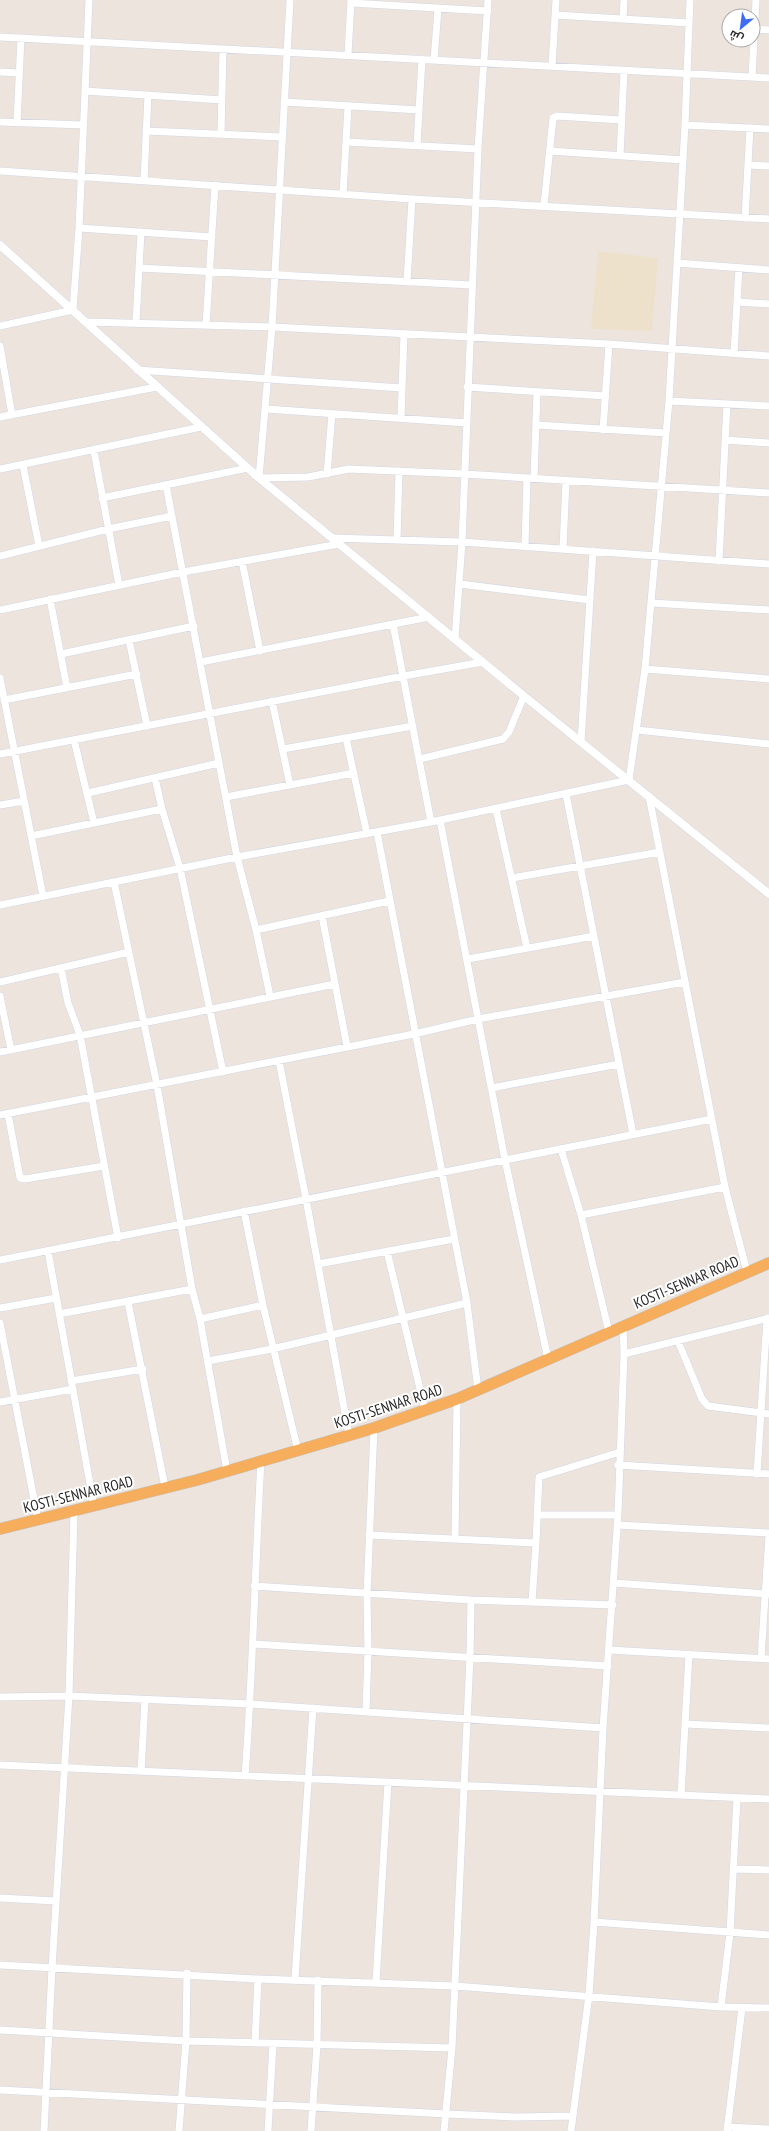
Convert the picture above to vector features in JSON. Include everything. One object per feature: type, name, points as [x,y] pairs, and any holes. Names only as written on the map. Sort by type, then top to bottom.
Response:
[{"type":"highway","name":"KOSTI-SENNAR ROAD","points":[[0,1529],[74,1512],[227,1471],[374,1428],[457,1399],[769,1263]]},
{"type":"street","points":[[73,310],[82,177],[89,0]]},
{"type":"street","points":[[259,478],[272,327],[278,189],[288,53],[290,0]]},
{"type":"street","points":[[455,639],[462,542],[469,337],[478,149],[488,0]]},
{"type":"street","points":[[552,66],[556,0]]},
{"type":"street","points":[[623,19],[624,0]]},
{"type":"street","points":[[629,780],[645,670],[669,401],[685,125],[690,0]]},
{"type":"street","points":[[348,55],[351,2],[416,3],[438,9],[488,11]]},
{"type":"street","points":[[434,60],[438,9]]},
{"type":"street","points":[[555,15],[689,23]]},
{"type":"street","points":[[0,37],[422,59],[483,64],[552,66],[769,78]]},
{"type":"street","points":[[16,123],[21,38]]},
{"type":"street","points":[[752,77],[754,48]]},
{"type":"street","points":[[221,133],[223,49]]},
{"type":"street","points":[[417,145],[422,59]]},
{"type":"street","points":[[620,155],[624,71]]},
{"type":"street","points":[[0,72],[19,73]]},
{"type":"street","points":[[85,91],[222,100]]},
{"type":"street","points":[[144,180],[148,95]]},
{"type":"street","points":[[284,102],[419,110]]},
{"type":"street","points":[[343,194],[348,106]]},
{"type":"street","points":[[544,206],[554,117],[621,120]]},
{"type":"street","points":[[0,122],[84,125]]},
{"type":"street","points":[[685,125],[769,129]]},
{"type":"street","points":[[745,218],[750,128]]},
{"type":"street","points":[[146,130],[282,137]]},
{"type":"street","points":[[346,142],[478,149]]},
{"type":"street","points":[[550,151],[683,160]]},
{"type":"street","points":[[748,165],[769,166]]},
{"type":"street","points":[[0,171],[412,199],[769,219]]},
{"type":"street","points":[[206,325],[215,185]]},
{"type":"street","points":[[407,282],[412,199]]},
{"type":"street","points":[[79,228],[212,237]]},
{"type":"street","points":[[136,322],[141,232]]},
{"type":"street","points":[[0,244],[259,478],[524,696],[769,894]]},
{"type":"street","points":[[677,263],[769,270]]},
{"type":"street","points":[[140,268],[472,285]]},
{"type":"street","points":[[734,353],[739,268]]},
{"type":"street","points":[[737,302],[769,304]]},
{"type":"street","points":[[0,326],[73,310]]},
{"type":"street","points":[[86,322],[136,322],[272,327],[609,344],[769,356]]},
{"type":"street","points":[[401,418],[404,334]]},
{"type":"street","points":[[604,430],[609,344]]},
{"type":"street","points":[[0,346],[12,414]]},
{"type":"street","points":[[138,370],[268,377],[402,388]]},
{"type":"street","points":[[0,417],[157,387]]},
{"type":"street","points":[[467,387],[606,396]]},
{"type":"street","points":[[525,546],[536,425],[537,392]]},
{"type":"street","points":[[669,401],[769,406]]},
{"type":"street","points":[[719,561],[727,404]]},
{"type":"street","points":[[266,409],[466,423]]},
{"type":"street","points":[[327,474],[332,414]]},
{"type":"street","points":[[536,425],[666,433]]},
{"type":"street","points":[[0,469],[94,451],[201,427]]},
{"type":"street","points":[[725,440],[769,443]]},
{"type":"street","points":[[94,451],[118,585]]},
{"type":"street","points":[[23,465],[39,546]]},
{"type":"street","points":[[102,498],[248,468]]},
{"type":"street","points":[[259,478],[308,477],[349,470],[399,471],[531,478],[661,488],[769,493]]},
{"type":"street","points":[[397,540],[399,471]]},
{"type":"street","points":[[563,548],[566,481]]},
{"type":"street","points":[[166,485],[237,857],[256,930],[270,996]]},
{"type":"street","points":[[0,556],[108,529],[172,516]]},
{"type":"street","points":[[332,538],[462,542],[563,548],[655,557],[769,564]]},
{"type":"street","points":[[0,610],[183,572],[339,544]]},
{"type":"street","points":[[581,742],[593,551]]},
{"type":"street","points":[[242,561],[260,651]]},
{"type":"street","points":[[460,584],[590,600]]},
{"type":"street","points":[[50,599],[67,688]]},
{"type":"street","points":[[652,603],[769,610]]},
{"type":"street","points":[[201,662],[429,617]]},
{"type":"street","points":[[393,624],[431,822]]},
{"type":"street","points":[[61,654],[194,626]]},
{"type":"street","points":[[130,640],[147,726]]},
{"type":"street","points":[[0,754],[483,662]]},
{"type":"street","points":[[645,670],[769,679]]},
{"type":"street","points":[[4,700],[136,674]]},
{"type":"street","points":[[0,678],[43,896]]},
{"type":"street","points":[[420,759],[503,739],[509,732],[524,696]]},
{"type":"street","points":[[272,702],[290,785]]},
{"type":"street","points":[[283,750],[413,726]]},
{"type":"street","points":[[637,730],[769,744]]},
{"type":"street","points":[[346,738],[367,834]]},
{"type":"street","points":[[74,740],[94,822]]},
{"type":"street","points":[[88,793],[219,763]]},
{"type":"street","points":[[226,797],[354,773]]},
{"type":"street","points":[[155,778],[162,809],[180,868],[224,1072]]},
{"type":"street","points":[[0,905],[237,857],[431,822],[629,780]]},
{"type":"street","points":[[566,794],[634,1134]]},
{"type":"street","points":[[649,796],[725,1187],[747,1272]]},
{"type":"street","points":[[0,805],[24,801]]},
{"type":"street","points":[[30,836],[162,809]]},
{"type":"street","points":[[496,809],[527,948]]},
{"type":"street","points":[[440,820],[468,959],[505,1160],[548,1359]]},
{"type":"street","points":[[377,832],[414,1034],[467,1303],[478,1390]]},
{"type":"street","points":[[512,878],[660,852]]},
{"type":"street","points":[[114,882],[157,1085],[182,1223],[192,1289],[200,1319],[227,1471]]},
{"type":"street","points":[[256,930],[389,901]]},
{"type":"street","points":[[322,916],[348,1046]]},
{"type":"street","points":[[468,959],[594,936]]},
{"type":"street","points":[[0,982],[129,952]]},
{"type":"street","points":[[61,968],[68,1003],[80,1035],[118,1238]]},
{"type":"street","points":[[0,1115],[414,1034],[478,1019],[685,982]]},
{"type":"street","points":[[0,1052],[210,1008],[335,984]]},
{"type":"street","points":[[0,996],[11,1050]]},
{"type":"street","points":[[279,1061],[306,1199],[349,1436]]},
{"type":"street","points":[[491,1088],[619,1064]]},
{"type":"street","points":[[8,1114],[20,1178],[25,1179],[104,1166]]},
{"type":"street","points":[[0,1260],[118,1238],[182,1223],[712,1119]]},
{"type":"street","points":[[561,1149],[581,1215],[609,1332]]},
{"type":"street","points":[[581,1215],[725,1187]]},
{"type":"street","points":[[244,1211],[272,1348],[298,1451]]},
{"type":"street","points":[[318,1264],[454,1239]]},
{"type":"street","points":[[48,1251],[94,1506]]},
{"type":"street","points":[[387,1251],[405,1318],[425,1410]]},
{"type":"street","points":[[59,1314],[192,1289]]},
{"type":"street","points":[[0,1308],[56,1298]]},
{"type":"street","points":[[128,1302],[165,1487]]},
{"type":"street","points":[[208,1361],[272,1348],[467,1303]]},
{"type":"street","points":[[200,1319],[263,1305]]},
{"type":"street","points":[[624,1354],[768,1318],[759,1413],[757,1474]]},
{"type":"street","points":[[0,1323],[38,1520]]},
{"type":"street","points":[[571,2131],[589,1996],[594,1922],[599,1791],[618,1515],[618,1465],[620,1452],[624,1354],[623,1326]]},
{"type":"street","points":[[678,1341],[705,1403],[712,1407],[769,1414]]},
{"type":"street","points":[[0,1402],[14,1400],[142,1369]]},
{"type":"street","points":[[455,1539],[457,1399]]},
{"type":"street","points":[[366,1711],[368,1651],[367,1595],[374,1428]]},
{"type":"street","points":[[532,1602],[536,1543],[537,1479],[540,1475],[620,1452]]},
{"type":"street","points":[[245,1776],[254,1644],[254,1586],[260,1461]]},
{"type":"street","points":[[618,1465],[769,1474]]},
{"type":"street","points":[[44,2131],[48,2033],[69,1696],[74,1512]]},
{"type":"street","points":[[537,1515],[618,1515]]},
{"type":"street","points":[[617,1526],[769,1535],[767,1594],[761,1658]]},
{"type":"street","points":[[369,1535],[536,1543]]},
{"type":"street","points":[[614,1582],[767,1594]]},
{"type":"street","points":[[254,1586],[367,1595],[613,1605]]},
{"type":"street","points":[[444,2131],[452,2048],[470,1657],[471,1600]]},
{"type":"street","points":[[254,1644],[608,1666]]},
{"type":"street","points":[[609,1650],[769,1659]]},
{"type":"street","points":[[681,1795],[689,1654]]},
{"type":"street","points":[[0,1697],[69,1696],[251,1704],[467,1717],[603,1728]]},
{"type":"street","points":[[141,1771],[145,1700]]},
{"type":"street","points":[[294,1979],[313,1708]]},
{"type":"street","points":[[685,1724],[769,1728]]},
{"type":"street","points":[[0,1765],[769,1799]]},
{"type":"street","points":[[376,1982],[388,1782]]},
{"type":"street","points":[[721,2007],[730,1933],[737,1798]]},
{"type":"street","points":[[733,1869],[769,1870]]},
{"type":"street","points":[[0,1898],[56,1901]]},
{"type":"street","points":[[594,1922],[769,1935]]},
{"type":"street","points":[[0,1964],[258,1979],[294,1979],[455,1986],[721,2007],[769,2008]]},
{"type":"street","points":[[180,2131],[180,2100],[186,2041],[186,1974]]},
{"type":"street","points":[[255,2043],[258,1979]]},
{"type":"street","points":[[311,2131],[317,2045],[318,1980]]},
{"type":"street","points":[[742,2008],[727,2129],[769,2129]]},
{"type":"street","points":[[0,2030],[186,2041],[452,2048]]},
{"type":"street","points":[[268,2131],[273,2044]]},
{"type":"street","points":[[0,2090],[446,2114],[516,2117],[573,2116]]},
{"type":"shaded area","points":[[598,251],[658,258],[652,331],[591,329]]}]
